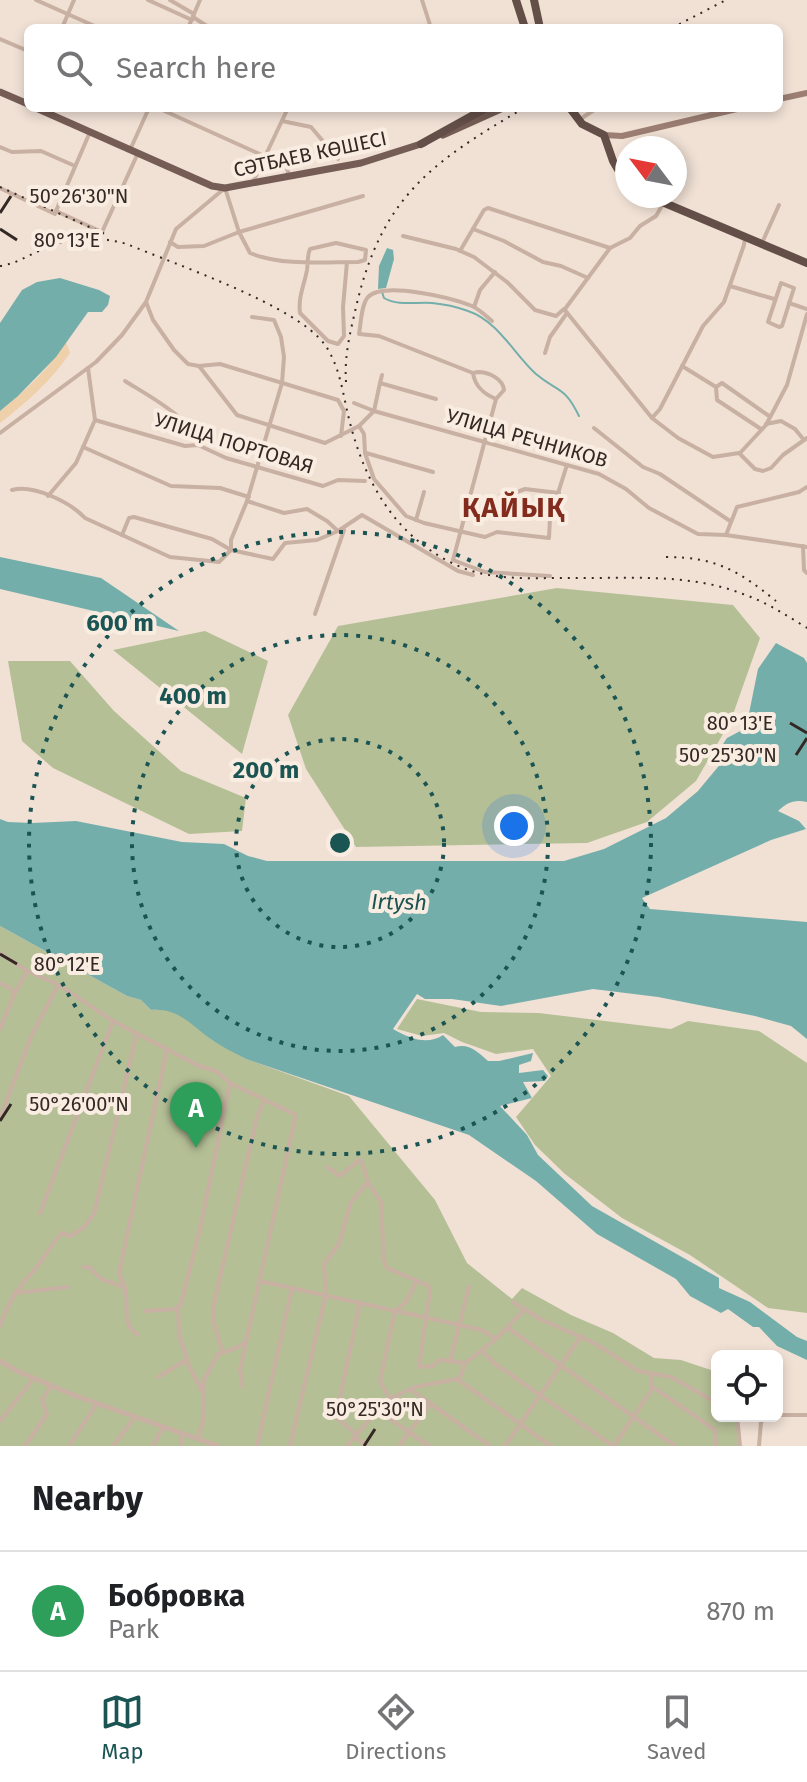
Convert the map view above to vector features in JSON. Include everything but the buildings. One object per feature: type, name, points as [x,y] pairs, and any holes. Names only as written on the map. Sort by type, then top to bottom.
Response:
[{"type":"highway","points":[[516,0],[524,24]]},
{"type":"highway","points":[[534,0],[540,24]]},
{"type":"highway","points":[[421,144],[479,112]]},
{"type":"highway","points":[[573,112],[579,120],[604,135],[615,164]]},
{"type":"highway","points":[[679,208],[807,263]]},
{"type":"main road","points":[[0,92],[24,102]]},
{"type":"main road","points":[[783,98],[807,93]]},
{"type":"main road","name":"СӘТБАЕВ КӨШЕСІ","points":[[45,112],[212,186],[225,188],[361,163],[421,144],[494,112]]},
{"type":"main road","points":[[604,135],[622,136],[724,112]]},
{"type":"street","points":[[36,0],[90,24]]},
{"type":"street","points":[[64,24],[74,0]]},
{"type":"street","points":[[148,0],[193,17]]},
{"type":"street","points":[[170,0],[204,24]]},
{"type":"street","points":[[190,24],[200,0]]},
{"type":"street","points":[[422,0],[430,24]]},
{"type":"street","points":[[0,39],[24,49]]},
{"type":"street","points":[[56,211],[102,232],[148,112]]},
{"type":"street","points":[[167,112],[286,166],[290,178]]},
{"type":"street","points":[[251,184],[286,112]]},
{"type":"street","points":[[579,120],[591,112]]},
{"type":"street","points":[[282,121],[311,127],[338,159]]},
{"type":"street","points":[[0,188],[55,214],[90,132]]},
{"type":"street","points":[[0,147],[12,152],[41,151],[75,166]]},
{"type":"street","points":[[0,433],[88,368],[122,335],[146,302],[176,229],[225,188],[239,232],[250,253],[263,258],[307,261],[361,262],[367,252],[357,246],[330,244],[310,249],[307,261],[300,293],[300,313],[328,341],[338,344],[344,336],[347,262]]},
{"type":"street","points":[[170,242],[178,247],[204,246],[239,232],[363,196]]},
{"type":"street","points":[[762,243],[779,205]]},
{"type":"street","points":[[460,251],[484,210],[493,208],[610,248]]},
{"type":"street","points":[[545,353],[550,337],[566,311],[610,248],[630,238],[640,226],[656,216],[661,208]]},
{"type":"street","points":[[473,229],[543,262],[588,278]]},
{"type":"street","points":[[652,418],[660,409],[703,326],[719,310],[730,286],[745,235]]},
{"type":"street","points":[[403,236],[460,251],[495,272],[540,312],[556,316],[566,311]]},
{"type":"street","points":[[474,307],[480,290],[495,272]]},
{"type":"street","points":[[781,283],[794,288],[789,303],[782,326],[768,322],[781,283]]},
{"type":"street","points":[[730,286],[774,299]]},
{"type":"street","points":[[492,321],[474,307],[403,290],[384,291],[374,294],[365,302],[359,334],[379,336],[473,373],[485,372],[500,382],[504,390],[496,399],[453,560],[485,572],[550,576]]},
{"type":"street","points":[[146,302],[153,320],[188,364],[220,364],[338,400],[344,411],[341,437]]},
{"type":"street","points":[[766,425],[787,385],[807,313],[789,303]]},
{"type":"street","points":[[566,311],[652,418],[678,438],[713,457],[739,453],[766,425],[781,421],[806,439],[763,471],[755,469],[739,453]]},
{"type":"street","points":[[12,490],[20,488],[48,496],[75,509],[85,518],[170,557],[219,562],[231,550],[231,540],[248,499],[282,383],[284,357],[274,320],[252,317]]},
{"type":"street","points":[[199,366],[237,415],[325,443],[359,426],[374,411],[382,375]]},
{"type":"street","points":[[682,366],[716,387]]},
{"type":"street","points":[[48,496],[70,471],[95,420],[88,368]]},
{"type":"street","points":[[473,373],[482,391],[496,399]]},
{"type":"street","points":[[125,381],[169,409],[196,436],[198,445]]},
{"type":"street","points":[[380,383],[436,399]]},
{"type":"street","points":[[716,387],[722,383],[769,416]]},
{"type":"street","points":[[716,387],[717,400],[761,429]]},
{"type":"street","name":"УЛИЦА РЕЧНИКОВ","points":[[354,403],[609,478],[649,508],[698,534],[805,546]]},
{"type":"street","name":"УЛИЦА ПОРТОВАЯ","points":[[95,420],[185,446],[198,445],[226,458],[323,486],[338,480],[365,481]]},
{"type":"street","points":[[359,426],[364,434],[365,453],[379,487],[403,514],[485,537],[497,532],[549,538],[550,518],[567,465]]},
{"type":"street","points":[[594,428],[639,464],[655,471],[730,521]]},
{"type":"street","points":[[83,447],[171,486],[220,488],[284,513],[307,509],[338,531]]},
{"type":"street","points":[[365,453],[433,472]]},
{"type":"street","points":[[726,535],[735,509],[740,506],[799,492],[807,487]]},
{"type":"street","points":[[500,496],[525,489],[559,493]]},
{"type":"street","points":[[416,520],[424,492]]},
{"type":"street","points":[[122,535],[129,518],[134,517],[212,539],[231,550],[273,559],[285,543],[317,540],[362,515],[458,571],[473,575]]},
{"type":"street","points":[[315,614],[345,527]]},
{"type":"street","points":[[805,546],[804,570],[807,573]]},
{"type":"street","points":[[0,953],[27,971],[59,985],[113,1021],[199,1066],[216,1071],[230,1083],[296,1115],[240,1369],[242,1386]]},
{"type":"street","points":[[0,1029],[27,971]]},
{"type":"street","points":[[0,983],[12,989],[14,995]]},
{"type":"street","points":[[0,1118],[31,1037],[59,985]]},
{"type":"street","points":[[40,1213],[113,1021]]},
{"type":"street","points":[[0,1326],[14,1293],[62,1233],[71,1236],[79,1232],[94,1214],[137,1033]]},
{"type":"street","points":[[112,1281],[119,1273],[167,1049]]},
{"type":"street","points":[[202,1391],[179,1335],[178,1307],[200,1229],[230,1083]]},
{"type":"street","points":[[222,1351],[213,1308],[257,1117],[264,1100]]},
{"type":"street","points":[[327,1167],[340,1176],[359,1160],[362,1162],[368,1182],[381,1202],[387,1268],[430,1289],[419,1367],[433,1366],[439,1360],[465,1363]]},
{"type":"street","points":[[290,1446],[326,1294],[326,1259],[339,1244],[351,1202],[368,1182]]},
{"type":"street","points":[[83,1267],[90,1267],[98,1279],[112,1281],[125,1288]]},
{"type":"street","points":[[119,1273],[125,1288],[128,1324],[131,1331],[138,1335]]},
{"type":"street","points":[[260,1281],[482,1330],[496,1339]]},
{"type":"street","points":[[390,1399],[380,1381],[395,1311],[406,1302],[416,1281]]},
{"type":"street","points":[[14,1293],[68,1287]]},
{"type":"street","points":[[450,1361],[469,1287]]},
{"type":"street","points":[[257,1446],[292,1288]]},
{"type":"street","points":[[360,1302],[336,1417],[368,1446]]},
{"type":"street","points":[[513,1302],[545,1322],[581,1336],[638,1371],[671,1377],[711,1400]]},
{"type":"street","points":[[145,1311],[178,1307]]},
{"type":"street","points":[[457,1379],[465,1363],[496,1339],[524,1310]]},
{"type":"street","points":[[508,1328],[675,1446]]},
{"type":"street","points":[[505,1446],[581,1336]]},
{"type":"street","points":[[197,1439],[203,1421],[202,1391],[207,1371],[222,1351],[246,1342]]},
{"type":"street","points":[[482,1351],[494,1363],[613,1446],[653,1387],[652,1375]]},
{"type":"street","points":[[158,1377],[183,1360],[188,1361]]},
{"type":"street","points":[[0,1361],[51,1386],[218,1446]]},
{"type":"street","points":[[194,1373],[207,1371]]},
{"type":"street","points":[[0,1421],[33,1378]]},
{"type":"street","points":[[347,1446],[390,1399],[410,1389],[457,1379],[551,1446]]},
{"type":"street","points":[[25,1446],[47,1414],[42,1400],[51,1386]]},
{"type":"street","points":[[653,1387],[715,1430],[716,1446]]},
{"type":"street","points":[[410,1389],[490,1446]]},
{"type":"street","points":[[69,1446],[97,1403]]},
{"type":"street","points":[[399,1446],[430,1404]]},
{"type":"street","points":[[377,1410],[429,1446]]},
{"type":"street","points":[[783,1415],[807,1415]]},
{"type":"street","points":[[113,1446],[135,1417]]},
{"type":"street","points":[[738,1422],[740,1446]]},
{"type":"street","points":[[759,1446],[761,1422]]},
{"type":"street","points":[[153,1446],[163,1427]]},
{"type":"street","points":[[181,1433],[181,1446]]},
{"type":"green space","points":[[557,588],[733,605],[760,638],[731,720],[696,781],[647,822],[587,843],[356,847],[306,769],[288,715],[338,626]]},
{"type":"green space","points":[[205,631],[268,661],[242,754],[113,650]]},
{"type":"green space","points":[[8,661],[70,661],[114,711],[181,771],[246,798],[242,831],[189,834],[53,768],[22,741]]},
{"type":"green space","points":[[0,926],[127,996],[141,1000],[151,1010],[165,1009],[186,1018],[212,1040],[246,1059],[349,1096],[435,1200],[467,1263],[512,1299],[522,1288],[571,1315],[613,1333],[654,1358],[681,1360],[711,1370],[711,1422],[737,1422],[739,1446],[0,1446]]},
{"type":"green space","points":[[417,999],[481,1012],[539,1013],[671,1029],[688,1021],[759,1031],[807,1063],[807,1313],[768,1308],[690,1255],[622,1218],[565,1174],[535,1145],[516,1117],[551,1076],[533,1049],[496,1054],[444,1033],[422,1036],[397,1029]]},
{"type":"sand","points":[[66,342],[70,353],[55,373],[0,423],[0,411],[36,379]]},
{"type":"water","points":[[387,248],[393,250],[394,259],[386,288],[378,289],[379,266]]},
{"type":"water","points":[[60,278],[110,296],[108,305],[102,312],[88,312],[56,357],[0,411],[0,323],[22,290],[37,282]]},
{"type":"water","points":[[0,557],[101,578],[179,631],[0,589]]},
{"type":"water","name":"Irtysh","points":[[776,643],[804,658],[807,663],[807,802],[791,802],[778,811],[799,821],[806,829],[771,840],[642,898],[650,909],[807,922],[807,1039],[791,1026],[755,1016],[658,997],[593,989],[501,1006],[452,999],[425,999],[417,994],[393,1029],[424,1040],[443,1035],[455,1047],[469,1047],[488,1061],[533,1053],[531,1061],[519,1065],[519,1073],[543,1070],[548,1076],[545,1081],[523,1082],[532,1098],[500,1106],[527,1135],[538,1155],[592,1206],[719,1278],[719,1288],[750,1302],[807,1341],[807,1360],[777,1346],[759,1327],[753,1327],[728,1309],[721,1313],[690,1296],[676,1279],[597,1234],[536,1181],[469,1135],[246,1059],[216,1043],[177,1015],[151,1010],[141,1000],[127,996],[0,926],[0,819],[32,823],[76,821],[182,842],[224,844],[267,861],[564,861],[604,849],[666,818],[698,791],[722,762],[723,744],[727,738],[746,728],[758,669]]},
{"type":"waterway","points":[[382,292],[384,298],[395,302],[441,304],[479,316],[497,330],[536,374],[564,394],[579,416]]},
{"type":"railway","points":[[680,24],[726,0]]},
{"type":"railway","points":[[346,382],[348,342],[357,303],[381,234],[416,185],[438,165],[517,112]]},
{"type":"railway","points":[[0,187],[105,234]]},
{"type":"railway","points":[[0,266],[62,242],[84,239],[116,241],[234,287],[311,330],[325,345],[334,362],[355,441],[384,502],[412,536],[450,562],[477,573],[505,577],[654,578],[700,582],[751,597],[807,628]]},
{"type":"railway","points":[[666,557],[699,560],[726,568],[776,601]]},
{"type":"place","name":"Бобровка","points":[[196,1148]]},
{"type":"district","name":"ҚАЙЫҚ","points":[[514,507]]}]
